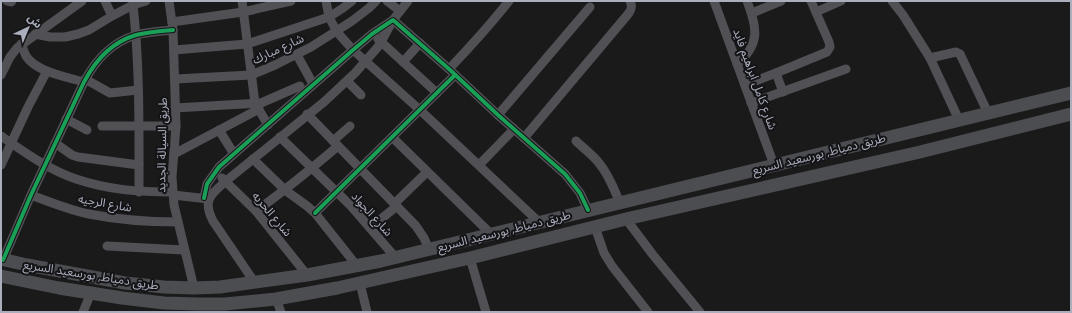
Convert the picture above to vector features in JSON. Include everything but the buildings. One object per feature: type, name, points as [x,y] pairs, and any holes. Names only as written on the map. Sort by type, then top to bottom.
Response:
[{"type":"highway","name":"طريق دمياط, بورسعيد السريع","points":[[2,259],[62,272],[142,285],[164,287],[220,287],[333,271],[1071,93]]},
{"type":"highway","name":"طريق دمياط, بورسعيد السريع","points":[[1,276],[59,288],[198,308],[276,299],[366,282],[470,258],[626,219],[920,152],[1071,114]]},
{"type":"highway","points":[[24,281],[27,265]]},
{"type":"highway","points":[[362,265],[366,282]]},
{"type":"highway","points":[[333,271],[337,288]]},
{"type":"highway","points":[[59,288],[62,272]]},
{"type":"street","points":[[1,75],[13,52],[21,44],[82,1]]},
{"type":"street","points":[[106,1],[112,16]]},
{"type":"street","points":[[35,34],[50,37],[65,37],[78,34],[89,30],[133,5],[146,1]]},
{"type":"street","name":"طريق السيالة الجديد","points":[[170,1],[173,26],[176,126],[172,177],[173,194],[184,250],[194,288]]},
{"type":"street","points":[[242,1],[257,106],[268,125]]},
{"type":"street","points":[[2,259],[84,80],[100,58],[111,48],[123,40],[136,35],[243,12],[266,4],[291,1]]},
{"type":"street","points":[[326,1],[329,16],[337,32],[353,50],[420,110],[539,222]]},
{"type":"street","points":[[174,50],[248,44],[329,16],[352,1]]},
{"type":"street","name":"شارع مبارك","points":[[175,79],[252,75],[275,66],[337,32],[376,1]]},
{"type":"street","points":[[387,1],[400,11]]},
{"type":"street","points":[[207,198],[347,81],[366,62],[381,42],[393,20],[408,1]]},
{"type":"street","points":[[315,213],[436,93],[509,1]]},
{"type":"street","points":[[524,138],[629,13],[632,9],[630,1]]},
{"type":"street","name":"شارع كامل ابراهيم فايد","points":[[714,1],[774,165]]},
{"type":"street","points":[[737,64],[746,56],[752,45],[755,29],[752,13],[747,1]]},
{"type":"street","points":[[752,13],[781,1]]},
{"type":"street","points":[[745,85],[825,54],[829,50],[830,42],[811,1]]},
{"type":"street","points":[[816,12],[841,1]]},
{"type":"street","points":[[892,1],[903,15],[930,58],[959,120]]},
{"type":"street","points":[[133,5],[136,35],[138,90],[139,192]]},
{"type":"street","points":[[498,115],[590,7]]},
{"type":"street","points":[[255,283],[209,214],[207,184],[219,167],[313,84],[372,34],[393,20]]},
{"type":"street","points":[[393,20],[565,174],[580,193],[588,210]]},
{"type":"street","points":[[372,34],[436,93]]},
{"type":"street","points":[[403,62],[420,43]]},
{"type":"street","points":[[21,44],[32,62],[48,71],[84,80],[110,94],[138,90]]},
{"type":"street","points":[[930,58],[956,52],[960,54],[988,113]]},
{"type":"street","points":[[297,54],[313,84]]},
{"type":"street","points":[[751,103],[846,69]]},
{"type":"street","points":[[1,165],[28,107],[48,71]]},
{"type":"street","points":[[776,73],[783,92]]},
{"type":"street","points":[[347,81],[361,95]]},
{"type":"street","points":[[174,154],[219,130],[268,100],[300,86]]},
{"type":"street","points":[[175,108],[257,106]]},
{"type":"street","points":[[307,114],[416,226],[424,238],[428,249]]},
{"type":"street","points":[[66,119],[87,130]]},
{"type":"street","points":[[102,126],[176,126]]},
{"type":"street","points":[[256,211],[312,168],[350,126]]},
{"type":"street","points":[[479,165],[514,129]]},
{"type":"street","points":[[219,130],[234,154]]},
{"type":"street","points":[[1,136],[45,165],[75,179],[106,188],[207,198]]},
{"type":"street","name":"شارع الجواد","points":[[280,137],[351,206],[395,257]]},
{"type":"street","points":[[392,137],[491,234]]},
{"type":"street","points":[[576,141],[598,161],[610,179],[620,203]]},
{"type":"street","points":[[55,143],[72,155],[78,157],[139,165]]},
{"type":"street","points":[[254,159],[285,190],[315,213],[362,265]]},
{"type":"street","name":"شارع الحريه","points":[[215,172],[256,211],[307,275]]},
{"type":"street","points":[[370,228],[396,205],[427,172]]},
{"type":"street","name":"شارع الرجيه","points":[[31,195],[59,206],[88,214],[148,222],[178,222]]},
{"type":"street","points":[[626,219],[700,312]]},
{"type":"street","points":[[595,227],[604,253],[612,266],[648,312]]},
{"type":"street","points":[[107,246],[184,250]]},
{"type":"street","points":[[470,258],[486,312]]},
{"type":"street","points":[[366,282],[367,312]]},
{"type":"street","points":[[84,312],[91,293]]},
{"type":"street","points":[[276,299],[281,312]]},
{"type":"cycle path","points":[[204,198],[207,184],[219,167],[353,50],[372,34],[393,20],[565,174],[580,193],[588,210]]},
{"type":"cycle path","points":[[3,260],[31,195],[84,82],[93,67],[112,47],[127,38],[145,33],[173,30]]},
{"type":"cycle path","points":[[315,213],[455,75]]}]
